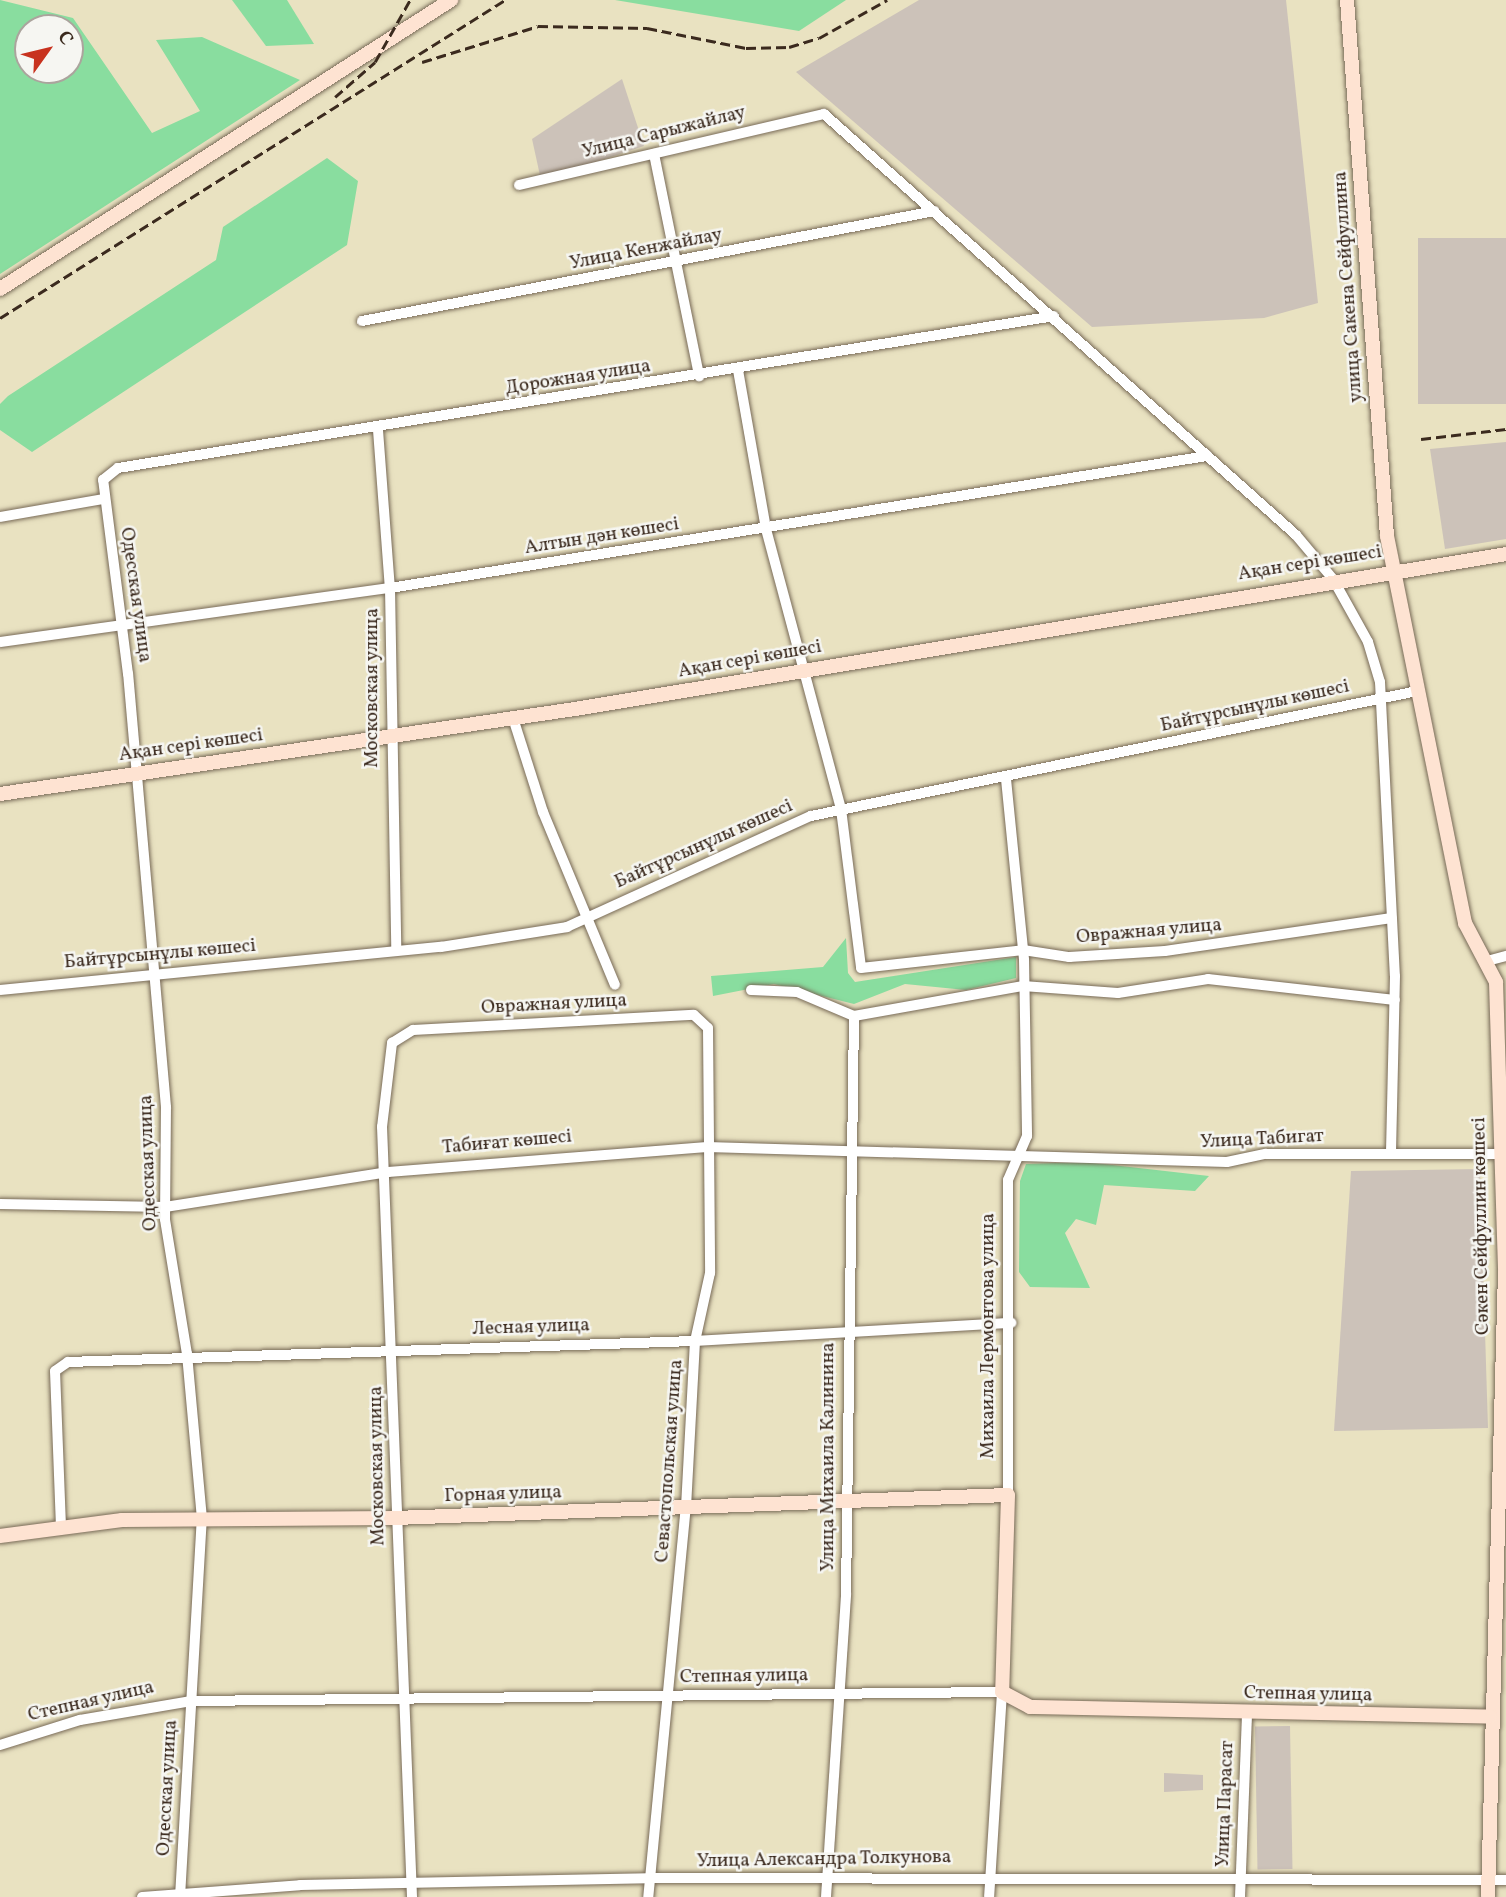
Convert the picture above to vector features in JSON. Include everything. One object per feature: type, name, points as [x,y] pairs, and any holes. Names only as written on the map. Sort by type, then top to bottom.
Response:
[{"type":"street","points":[[0,289],[451,0]]},
{"type":"street","name":"улица Сакена Сейфуллина","points":[[1347,0],[1394,570]]},
{"type":"street","name":"Улица Сарыжайлау","points":[[519,185],[817,113],[935,211]]},
{"type":"street","points":[[654,154],[699,376]]},
{"type":"street","points":[[935,211],[1296,535],[1334,579],[1368,642],[1380,699],[1392,918],[1395,1000],[1391,1154]]},
{"type":"street","name":"Улица Кенжайлау","points":[[362,321],[935,211]]},
{"type":"street","name":"Дорожная улица","points":[[108,472],[378,430],[1054,316]]},
{"type":"street","points":[[738,370],[766,529],[841,809]]},
{"type":"street","name":"Московская улица","points":[[378,430],[390,588],[396,947]]},
{"type":"street","name":"Алтын дән көшесі","points":[[0,642],[390,588],[1207,456]]},
{"type":"street","name":"Одесская улица","points":[[108,472],[103,499],[123,624],[166,1107],[165,1207],[187,1354],[202,1519],[180,1895]]},
{"type":"street","points":[[0,517],[103,499]]},
{"type":"street","name":"Ақан сері көшесі","points":[[0,794],[513,718],[1334,579],[1506,554]]},
{"type":"street","name":"Сәкен Сейфуллин көшесі","points":[[1394,570],[1465,923],[1488,961],[1496,982],[1504,1154],[1505,1271],[1490,1717],[1488,1897]]},
{"type":"street","name":"Байтұрсынұлы көшесі","points":[[0,990],[529,933],[588,918],[765,833],[841,809],[1006,779],[1417,691]]},
{"type":"street","points":[[513,718],[543,812],[615,985]]},
{"type":"street","name":"Михаила Лермонтова улица","points":[[989,1897],[1002,1692],[1008,1495],[1011,1322],[1008,1180],[1027,1136],[1023,950],[1006,779]]},
{"type":"street","name":"Овражная улица","points":[[841,809],[861,968],[1023,950],[1069,957],[1165,951],[1392,918]]},
{"type":"street","points":[[1488,961],[1506,956]]},
{"type":"street","points":[[751,990],[797,992],[854,1016],[1023,986],[1118,993],[1208,979],[1395,1000]]},
{"type":"street","name":"Овражная улица","points":[[397,1036],[414,1030],[694,1015],[708,1028]]},
{"type":"street","name":"Улица Михаила Калинина","points":[[826,1897],[839,1694],[846,1496],[854,1016]]},
{"type":"street","name":"Севастопольская улица","points":[[648,1897],[670,1698],[686,1505],[695,1341],[710,1273],[708,1028]]},
{"type":"street","name":"Московская улица","points":[[397,1036],[383,1095],[388,1172],[395,1518],[408,1695],[412,1897]]},
{"type":"street","name":"Табиғат көшесі","points":[[0,1204],[165,1207],[388,1172],[707,1147],[851,1154],[1020,1153]]},
{"type":"street","name":"Улица Табигат","points":[[1020,1153],[1227,1162],[1266,1154],[1504,1154]]},
{"type":"street","name":"Лесная улица","points":[[61,1527],[55,1371],[68,1362],[187,1354],[695,1341],[848,1329],[1011,1322]]},
{"type":"street","name":"Горная улица","points":[[0,1536],[61,1527],[202,1519],[395,1518],[846,1496],[1008,1495]]},
{"type":"street","name":"Степная улица","points":[[0,1745],[80,1720],[191,1701],[408,1695],[670,1698],[1002,1692],[1030,1707],[1490,1717]]},
{"type":"street","name":"Улица Парасат","points":[[1240,1897],[1247,1713]]},
{"type":"street","name":"Улица Александра Толкунова","points":[[142,1897],[412,1882],[649,1878],[827,1881],[989,1875],[1506,1880]]},
{"type":"shaded area","points":[[919,0],[1286,0],[1318,303],[1264,318],[1092,327],[796,72]]},
{"type":"shaded area","points":[[622,79],[644,146],[541,180],[532,139]]},
{"type":"shaded area","points":[[1418,238],[1506,238],[1506,404],[1418,404]]},
{"type":"shaded area","points":[[1506,442],[1506,539],[1445,549],[1430,449]]},
{"type":"shaded area","points":[[1480,1169],[1488,1428],[1334,1431],[1351,1171]]},
{"type":"shaded area","points":[[1290,1726],[1292,1869],[1258,1870],[1255,1727]]},
{"type":"shaded area","points":[[1164,1773],[1203,1775],[1203,1790],[1164,1792]]},
{"type":"green space","points":[[0,0],[57,14],[14,14],[14,84],[84,84],[84,34],[152,133],[200,111],[156,40],[202,37],[300,80],[0,274]]},
{"type":"green space","points":[[232,0],[287,0],[314,44],[266,46]]},
{"type":"green space","points":[[615,0],[846,0],[799,31]]},
{"type":"green space","points":[[327,158],[358,181],[347,245],[32,452],[0,430],[0,404],[8,396],[216,260],[223,227]]},
{"type":"green space","points":[[846,938],[848,973],[855,982],[1016,957],[1016,978],[966,990],[905,984],[854,1004],[774,984],[713,996],[711,976],[823,967]]},
{"type":"green space","points":[[1086,1162],[1209,1176],[1195,1191],[1104,1185],[1096,1225],[1076,1219],[1065,1233],[1090,1288],[1030,1287],[1019,1272],[1020,1181],[1026,1164]]},
{"type":"railway","points":[[335,97],[375,62],[410,0]]},
{"type":"railway","points":[[0,318],[505,0]]},
{"type":"railway","points":[[422,62],[538,26],[647,28],[746,48],[789,47],[819,38],[887,0]]},
{"type":"railway","points":[[1421,439],[1506,429]]}]
